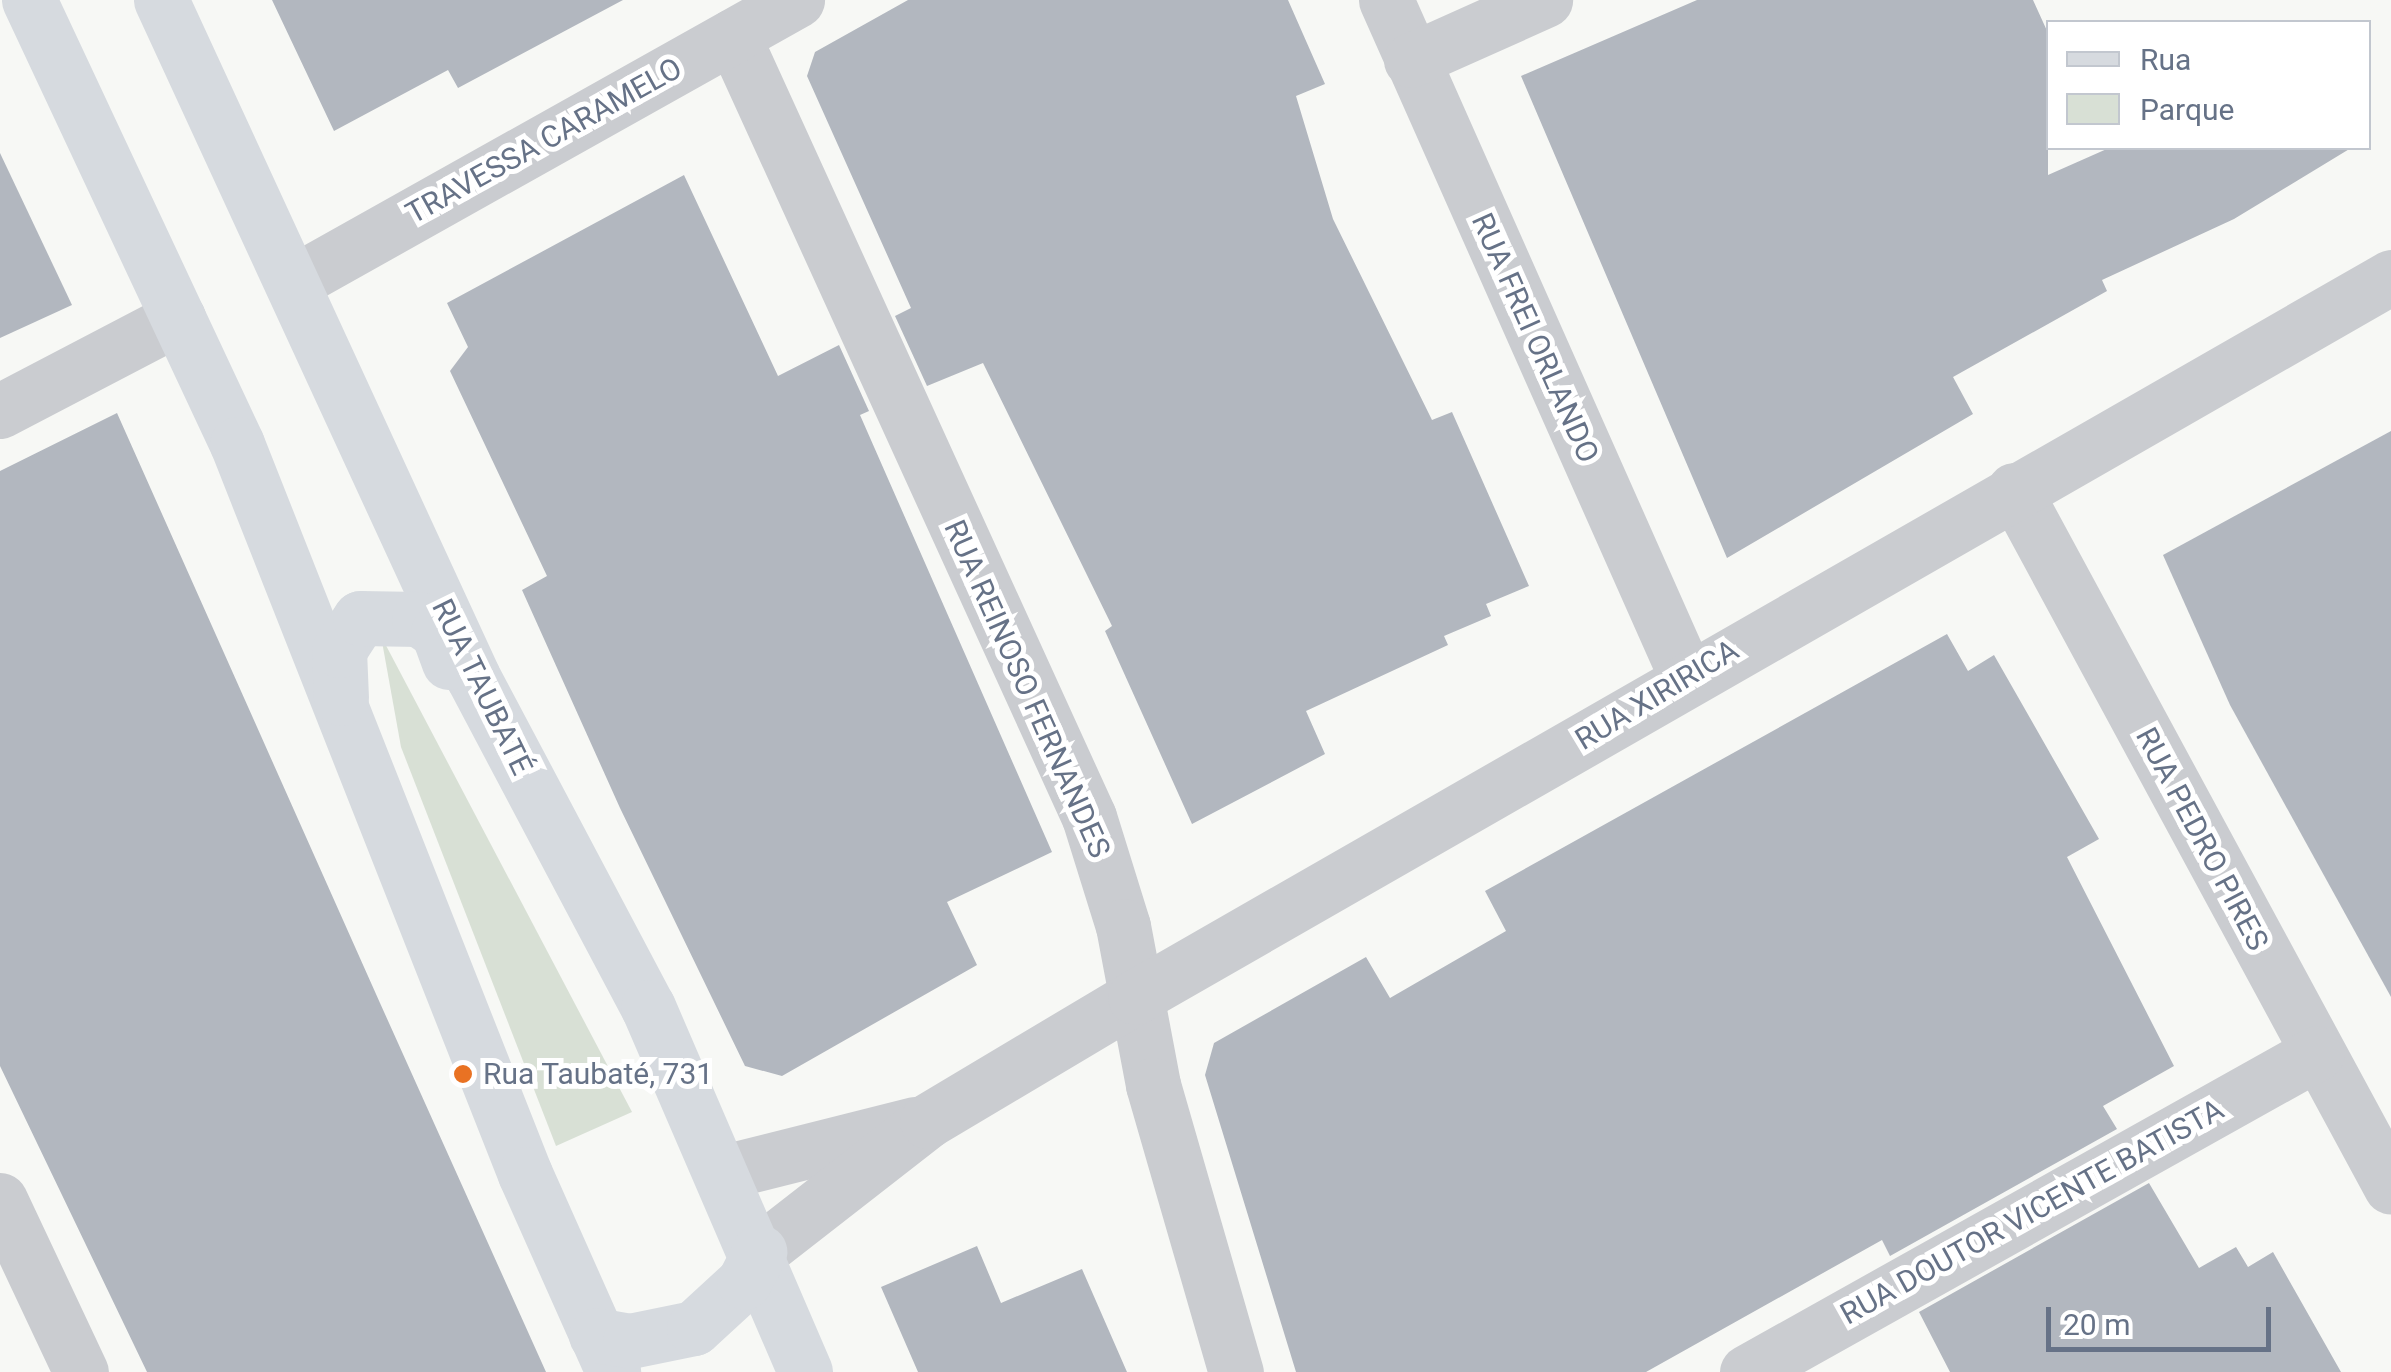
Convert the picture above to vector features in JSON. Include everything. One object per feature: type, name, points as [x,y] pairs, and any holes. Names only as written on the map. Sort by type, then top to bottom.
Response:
[{"type":"main road","points":[[30,0],[178,318],[605,1353],[630,1342],[694,1328],[744,1282],[760,1252]]},
{"type":"main road","name":"RUA TAUBATÉ","points":[[161,0],[474,677],[724,1172],[806,1372]]},
{"type":"main road","points":[[339,703],[345,636],[380,614],[419,619],[438,632],[450,663],[474,677]]},
{"type":"street","name":"TRAVESSA CARAMELO","points":[[292,282],[797,0]]},
{"type":"street","name":"RUA FREI ORLANDO","points":[[1386,0],[1686,676]]},
{"type":"street","points":[[1411,60],[1545,0]]},
{"type":"street","name":"RUA REINOSO FERNANDES","points":[[733,36],[1089,817],[1236,1372]]},
{"type":"street","name":"RUA XIRIRICA","points":[[760,1252],[928,1121],[1135,997],[1686,676],[2391,277]]},
{"type":"street","points":[[0,411],[178,318]]},
{"type":"street","name":"RUA PEDRO PIRES","points":[[2014,490],[2391,1187]]},
{"type":"street","name":"RUA DOUTOR VICENTE BATISTA","points":[[1747,1372],[2317,1053]]},
{"type":"street","name":"RUA XIRIRICA","points":[[724,1172],[928,1121]]},
{"type":"street","points":[[0,1200],[82,1372]]},
{"type":"green space","points":[[381,636],[632,1112],[556,1146],[401,747]]},
{"type":"building","points":[[272,0],[623,0],[458,88],[448,70],[334,131]]},
{"type":"building","points":[[908,0],[1288,0],[1325,84],[1296,96],[1333,219],[1432,420],[1452,412],[1529,586],[1486,604],[1491,616],[1444,636],[1448,645],[1306,711],[1325,754],[1192,824],[1105,631],[1112,626],[983,363],[927,386],[895,316],[911,308],[807,76],[815,52]]},
{"type":"building","points":[[1697,0],[2033,0],[2046,29],[2048,175],[2104,150],[2348,150],[2234,219],[2102,280],[2107,291],[1953,377],[1973,414],[1727,558],[1521,76]]},
{"type":"building","points":[[0,153],[72,305],[0,338]]},
{"type":"building","points":[[684,175],[778,376],[839,345],[869,411],[860,415],[1052,852],[947,902],[977,965],[782,1076],[745,1066],[620,808],[522,590],[547,576],[450,371],[468,347],[447,303]]},
{"type":"building","points":[[117,413],[546,1372],[147,1372],[0,1066],[0,471]]},
{"type":"building","points":[[2391,431],[2391,997],[2230,705],[2163,555]]},
{"type":"building","points":[[1947,634],[1968,671],[1994,655],[2099,839],[2067,857],[2174,1066],[2103,1106],[2117,1129],[1890,1256],[1882,1240],[1646,1372],[1296,1372],[1205,1075],[1214,1043],[1366,957],[1390,998],[1506,931],[1485,891]]},
{"type":"building","points":[[2149,1183],[2199,1268],[2236,1247],[2248,1267],[2273,1252],[2341,1372],[1950,1372],[1919,1312]]},
{"type":"building","points":[[977,1246],[1001,1303],[1082,1269],[1127,1372],[918,1372],[881,1287]]},
{"type":"place","name":"Rua Taubaté, 731","points":[[463,1074]]}]
